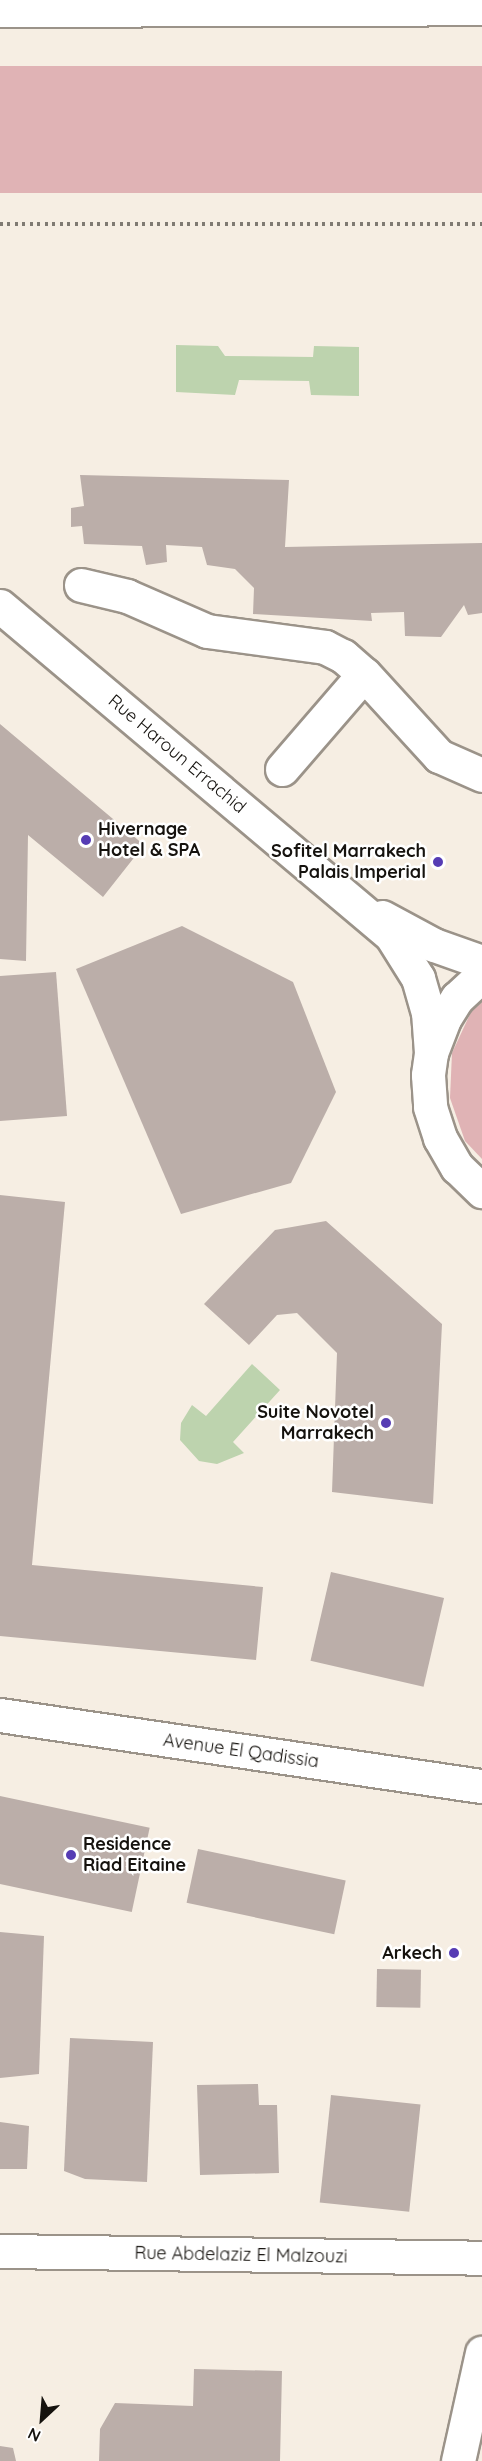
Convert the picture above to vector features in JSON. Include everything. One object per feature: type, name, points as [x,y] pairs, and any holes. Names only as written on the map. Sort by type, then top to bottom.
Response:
[{"type":"street","points":[[0,10],[482,8]]},
{"type":"street","points":[[81,585],[127,596],[207,631],[324,647],[343,656],[364,674],[439,756],[482,775]]},
{"type":"street","name":"Rue Haroun Errachid","points":[[0,606],[391,935],[418,978],[428,1012],[431,1053]]},
{"type":"street","points":[[282,769],[364,674]]},
{"type":"street","name":"Rue Haroun Errachid","points":[[354,902],[434,945],[482,962]]},
{"type":"street","points":[[482,975],[447,1013],[431,1053],[428,1096],[436,1128],[457,1167],[482,1191]]},
{"type":"street","name":"Avenue El Qadissia","points":[[0,1715],[482,1786]]},
{"type":"street","name":"Rue Abdelaziz El Malzouzi","points":[[0,2251],[482,2258]]},
{"type":"street","points":[[458,2461],[482,2353]]},
{"type":"path","points":[[0,224],[482,224]]},
{"type":"shaded area","points":[[0,66],[482,66],[482,193],[0,193]]},
{"type":"shaded area","points":[[176,345],[218,346],[225,356],[313,357],[314,346],[359,347],[359,396],[311,395],[309,381],[239,380],[235,395],[176,392]]},
{"type":"shaded area","points":[[482,1002],[482,1159],[465,1141],[450,1098],[452,1053],[471,1012]]},
{"type":"shaded area","points":[[252,1364],[280,1390],[233,1442],[244,1453],[217,1464],[199,1461],[180,1440],[181,1423],[192,1405],[206,1416]]},
{"type":"building","points":[[80,475],[289,480],[285,547],[482,543],[482,613],[468,615],[464,605],[441,637],[405,636],[404,612],[371,613],[372,621],[253,614],[254,588],[235,569],[207,565],[202,547],[166,545],[167,562],[146,565],[142,546],[84,544],[82,526],[71,527],[71,508],[84,506]]},
{"type":"building","name":"Hivernage Hotel & SPA","points":[[0,724],[144,845],[103,897],[28,835],[26,961],[0,959]]},
{"type":"building","points":[[182,926],[293,982],[336,1092],[291,1183],[181,1214],[76,969]]},
{"type":"building","points":[[56,972],[67,1116],[0,1121],[0,976]]},
{"type":"building","points":[[0,1195],[65,1202],[32,1565],[263,1587],[256,1660],[0,1636]]},
{"type":"building","name":"Suite Novotel Marrakech","points":[[326,1221],[442,1324],[433,1504],[332,1492],[337,1353],[297,1313],[277,1315],[249,1345],[204,1304],[275,1230]]},
{"type":"building","points":[[331,1572],[444,1598],[424,1687],[311,1661]]},
{"type":"building","name":"Residence Riad Eitaine","points":[[0,1796],[150,1828],[132,1912],[0,1884]]},
{"type":"building","points":[[198,1849],[346,1880],[334,1934],[187,1903]]},
{"type":"building","points":[[0,1932],[44,1936],[39,2074],[0,2078]]},
{"type":"building","points":[[377,1969],[421,1970],[420,2008],[376,2007]]},
{"type":"building","points":[[70,2038],[153,2042],[147,2182],[85,2179],[64,2171]]},
{"type":"building","points":[[258,2084],[259,2105],[277,2105],[279,2173],[200,2175],[197,2085]]},
{"type":"building","points":[[331,2095],[421,2104],[409,2212],[320,2202]]},
{"type":"building","points":[[0,2122],[29,2126],[27,2169],[0,2169]]},
{"type":"building","points":[[194,2369],[282,2371],[280,2461],[99,2461],[100,2429],[115,2403],[193,2406]]},
{"type":"building","points":[[0,2446],[13,2448],[16,2461],[0,2461]]},
{"type":"place","name":"Hivernage Hotel & SPA","points":[[86,840]]},
{"type":"place","name":"Sofitel Marrakech Palais Imperial","points":[[438,862]]},
{"type":"place","name":"Suite Novotel Marrakech","points":[[386,1423]]},
{"type":"place","name":"Residence Riad Eitaine","points":[[71,1855]]},
{"type":"place","name":"Arkech","points":[[454,1953]]}]
